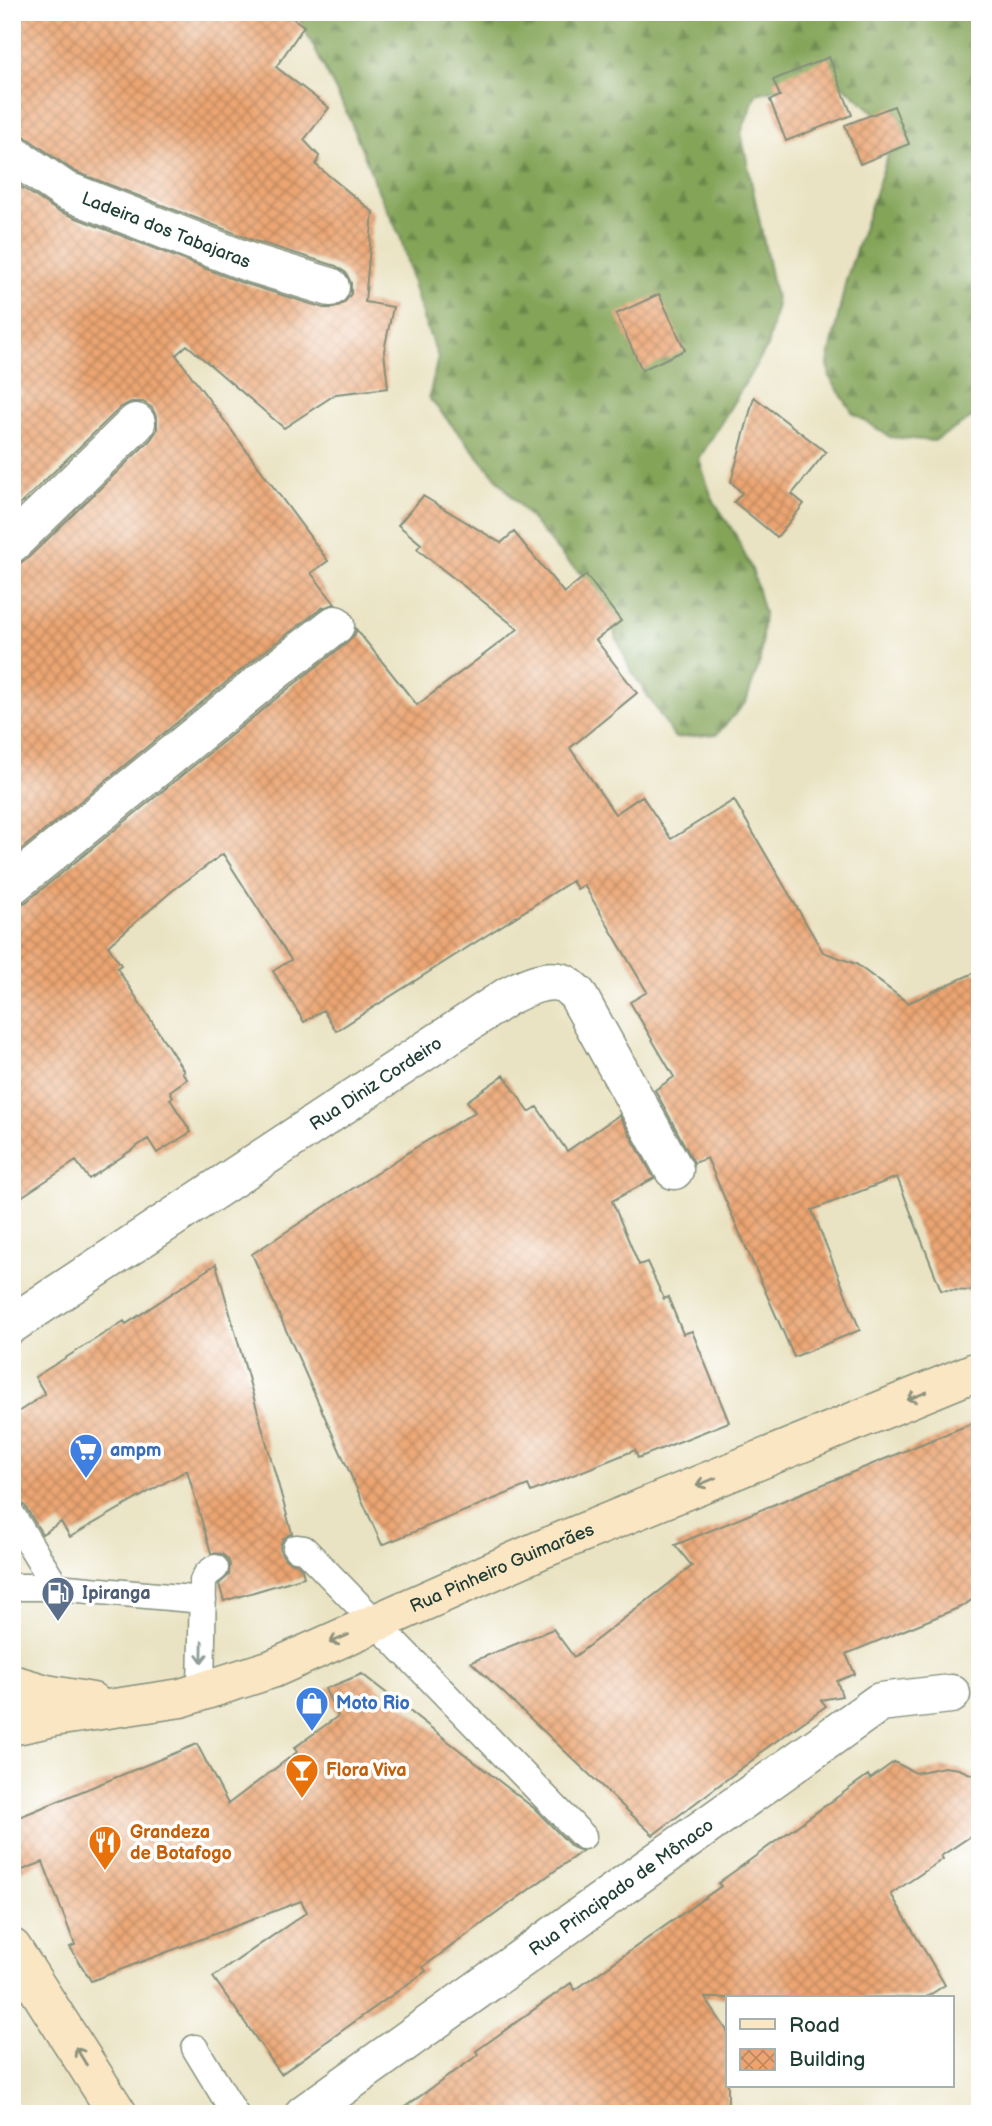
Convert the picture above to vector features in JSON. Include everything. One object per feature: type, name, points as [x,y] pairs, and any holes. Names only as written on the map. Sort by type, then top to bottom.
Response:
[{"type":"main road","name":"Rua Pinheiro Guimarães","points":[[12,1726],[156,1703],[201,1692],[272,1669],[540,1550],[980,1370]]},
{"type":"main road","points":[[12,1684],[118,1707]]},
{"type":"main road","points":[[12,1948],[118,2114]]},
{"type":"street","name":"Ladeira dos Tabajaras","points":[[12,154],[64,190],[248,262],[330,287]]},
{"type":"street","points":[[12,543],[136,423]]},
{"type":"street","points":[[12,885],[335,625]]},
{"type":"street","name":"Rua Diniz Cordeiro","points":[[12,1324],[508,996],[546,982],[564,984],[577,994],[674,1170]]},
{"type":"street","name":"Rua Principado de Mônaco","points":[[304,2114],[880,1702],[951,1694]]},
{"type":"lane","points":[[12,1515],[56,1587]]},
{"type":"lane","points":[[296,1548],[304,1549],[309,1554],[583,1836]]},
{"type":"lane","points":[[201,1692],[203,1581],[215,1568]]},
{"type":"lane","points":[[12,1587],[56,1587],[203,1600]]},
{"type":"lane","points":[[195,2048],[235,2114]]},
{"type":"green space","points":[[296,12],[980,12],[980,416],[934,441],[890,437],[853,413],[830,378],[828,363],[846,280],[888,155],[877,115],[844,86],[798,84],[756,94],[741,133],[777,304],[767,347],[699,459],[712,498],[735,534],[753,572],[764,613],[760,661],[746,702],[717,734],[675,738],[629,667],[595,587],[565,559],[429,398],[438,357],[423,318],[400,236],[380,195],[348,115]]},
{"type":"building","points":[[12,12],[284,12],[304,26],[276,67],[329,108],[304,140],[319,156],[316,165],[373,212],[365,302],[393,307],[384,351],[388,388],[336,394],[284,428],[187,345],[176,355],[328,561],[311,573],[335,604],[322,608],[261,654],[12,857],[12,564],[27,559],[151,439],[157,430],[157,418],[152,408],[143,402],[131,402],[121,407],[12,512],[12,181],[56,210],[240,282],[324,308],[334,308],[344,303],[351,294],[351,283],[346,273],[336,266],[255,241],[74,171],[24,136],[12,132]]},
{"type":"building","points":[[829,57],[852,115],[786,141],[770,100],[780,96],[773,80]]},
{"type":"building","points":[[894,106],[909,144],[860,164],[845,125]]},
{"type":"building","points":[[659,294],[685,350],[642,370],[616,314]]},
{"type":"building","points":[[754,397],[826,452],[792,494],[804,504],[777,537],[734,502],[742,493],[731,482]]},
{"type":"building","points":[[423,496],[501,543],[514,532],[564,593],[586,575],[621,621],[596,640],[637,693],[570,748],[615,814],[642,796],[671,839],[734,800],[823,952],[856,964],[908,1003],[980,970],[980,1291],[941,1290],[897,1177],[812,1210],[860,1330],[794,1357],[707,1158],[694,1163],[655,1090],[674,1077],[630,1002],[647,992],[584,885],[577,889],[572,881],[336,1031],[323,1010],[304,1022],[273,971],[291,960],[223,854],[172,891],[108,946],[121,965],[117,968],[184,1071],[182,1072],[187,1079],[170,1091],[173,1097],[170,1099],[191,1132],[157,1153],[148,1139],[89,1179],[76,1161],[12,1203],[12,906],[26,902],[348,642],[356,629],[417,705],[518,629],[417,549],[421,544],[398,525]]},
{"type":"building","points":[[504,1075],[529,1112],[537,1107],[567,1151],[619,1115],[654,1178],[612,1201],[639,1265],[647,1262],[664,1299],[668,1297],[683,1334],[692,1331],[729,1422],[638,1458],[635,1450],[531,1492],[528,1485],[382,1545],[252,1254],[475,1112],[467,1101]]},
{"type":"building","points":[[216,1264],[292,1533],[283,1539],[281,1553],[286,1560],[302,1569],[304,1577],[224,1601],[219,1584],[229,1575],[230,1565],[222,1554],[211,1553],[187,1470],[70,1537],[61,1522],[42,1534],[25,1506],[12,1499],[12,1416],[45,1394],[35,1377],[124,1321],[126,1324]]},
{"type":"building","points":[[980,1420],[980,1594],[963,1606],[846,1654],[855,1674],[837,1681],[842,1696],[821,1700],[826,1706],[758,1754],[653,1835],[471,1662],[553,1629],[574,1657],[692,1566],[675,1545]]},
{"type":"building","points":[[362,1674],[535,1809],[572,1847],[582,1851],[423,1967],[426,1971],[281,2074],[213,1977],[307,1912],[301,1901],[91,1981],[70,1947],[75,1945],[43,1862],[12,1874],[12,1820],[197,1744],[228,1804],[297,1752],[294,1748],[338,1716],[325,1689]]},
{"type":"building","points":[[894,1762],[916,1773],[944,1767],[959,1769],[980,1778],[980,1830],[891,1894],[945,1985],[928,1996],[705,1998],[726,2029],[728,2114],[395,2114],[478,2055],[476,2051],[571,1983],[575,1990],[721,1886],[718,1883],[868,1775],[870,1779]]},
{"type":"place","name":"ampm","points":[[86,1480]]},
{"type":"place","name":"Ipiranga","points":[[58,1623]]},
{"type":"place","name":"Moto Rio","points":[[312,1733]]},
{"type":"place","name":"Flora Viva","points":[[302,1800]]},
{"type":"place","name":"Grandeza de Botafogo","points":[[105,1872]]}]
